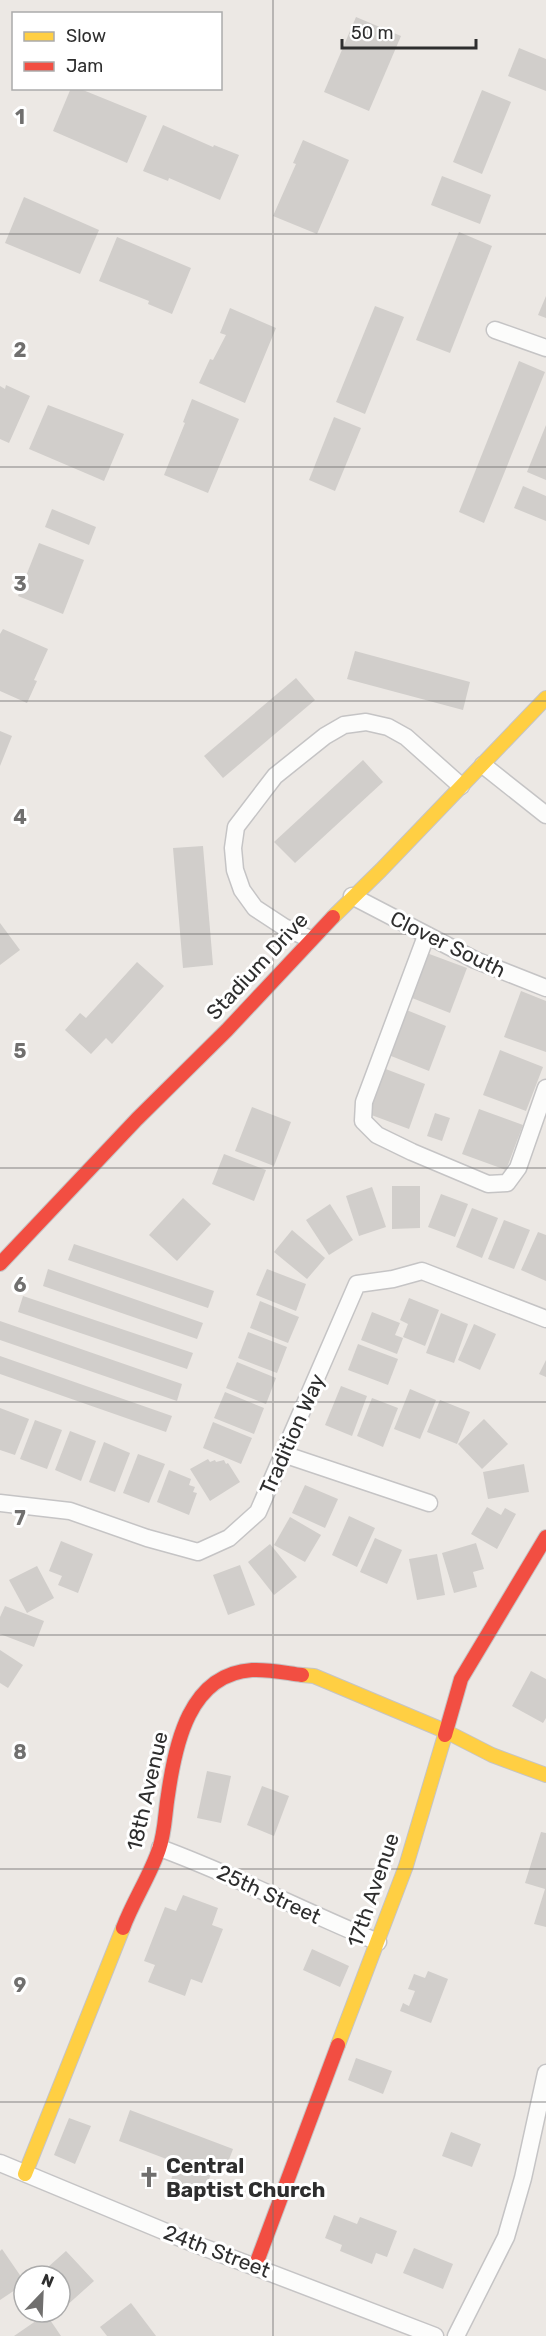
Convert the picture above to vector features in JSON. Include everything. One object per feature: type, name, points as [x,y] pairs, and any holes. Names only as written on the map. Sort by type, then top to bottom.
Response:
[{"type":"street","points":[[495,330],[546,348]]},
{"type":"street","name":"Stadium Drive","points":[[0,1264],[137,1119],[227,1030],[310,939],[381,870],[546,698]]},
{"type":"street","points":[[310,939],[284,927],[255,908],[242,890],[235,870],[233,848],[236,827],[275,776],[325,736],[344,725],[366,722],[388,727],[406,737],[461,786]]},
{"type":"street","points":[[483,765],[546,814]]},
{"type":"street","name":"Clover South","points":[[352,896],[475,960],[546,988]]},
{"type":"street","points":[[426,936],[364,1102],[363,1120],[376,1135],[412,1152],[488,1184],[507,1183],[518,1168],[546,1089]]},
{"type":"street","name":"Tradition Way","points":[[0,1503],[70,1511],[198,1552],[229,1538],[258,1512],[357,1284],[393,1279],[422,1271],[546,1319]]},
{"type":"street","points":[[283,1454],[429,1503]]},
{"type":"street","name":"17th Avenue","points":[[255,2267],[406,1866],[461,1679],[546,1537]]},
{"type":"street","name":"18th Avenue","points":[[25,2174],[129,1912],[160,1848],[173,1761],[184,1720],[196,1702],[212,1686],[231,1675],[252,1670],[314,1676],[444,1731],[492,1755],[546,1775]]},
{"type":"street","name":"25th Street","points":[[160,1848],[214,1868],[327,1921],[378,1942]]},
{"type":"street","points":[[456,2336],[506,2237],[523,2178],[546,2073]]},
{"type":"street","name":"24th Street","points":[[0,2163],[255,2267],[435,2336]]},
{"type":"building","points":[[356,17],[401,36],[369,111],[324,92]]},
{"type":"building","points":[[519,48],[546,59],[546,91],[508,76]]},
{"type":"building","points":[[70,90],[83,90],[147,116],[127,163],[53,131]]},
{"type":"building","points":[[482,90],[511,102],[482,174],[453,162]]},
{"type":"building","points":[[163,125],[213,147],[214,145],[239,155],[220,200],[169,178],[168,181],[143,171]]},
{"type":"building","points":[[303,140],[349,160],[317,234],[273,216],[296,164],[293,163]]},
{"type":"building","points":[[442,176],[491,195],[480,224],[431,205]]},
{"type":"building","points":[[24,197],[99,230],[80,274],[5,243]]},
{"type":"building","points":[[459,232],[492,246],[450,353],[416,340]]},
{"type":"building","points":[[117,237],[191,268],[172,314],[148,304],[149,301],[99,281]]},
{"type":"building","points":[[546,296],[546,318],[538,315]]},
{"type":"building","points":[[375,306],[404,317],[365,414],[336,402]]},
{"type":"building","points":[[230,308],[276,328],[245,403],[199,383],[210,359],[213,360],[226,335],[220,333]]},
{"type":"building","points":[[519,361],[545,372],[484,523],[459,512]]},
{"type":"building","points":[[6,385],[30,396],[9,443],[0,439],[0,386],[5,389]]},
{"type":"building","points":[[192,399],[239,419],[208,493],[164,475]]},
{"type":"building","points":[[48,405],[124,434],[104,481],[29,449]]},
{"type":"building","points":[[334,417],[361,428],[335,491],[309,480]]},
{"type":"building","points":[[546,425],[546,480],[527,472]]},
{"type":"building","points":[[523,486],[546,496],[546,521],[514,508]]},
{"type":"building","points":[[52,509],[96,527],[89,545],[45,527]]},
{"type":"building","points":[[39,543],[84,560],[63,614],[18,596]]},
{"type":"building","points":[[3,629],[48,649],[34,680],[37,681],[27,703],[0,691],[0,634]]},
{"type":"building","points":[[355,651],[470,682],[463,710],[347,679]]},
{"type":"building","points":[[296,678],[315,700],[223,778],[204,756]]},
{"type":"building","points":[[0,731],[12,736],[0,766]]},
{"type":"building","points":[[363,760],[383,782],[295,863],[274,842]]},
{"type":"building","points":[[203,846],[213,965],[183,968],[173,848]]},
{"type":"building","points":[[0,923],[20,950],[0,965]]},
{"type":"building","points":[[424,952],[467,968],[450,1013],[407,996]]},
{"type":"building","points":[[137,962],[164,986],[112,1044],[106,1038],[91,1054],[65,1030],[80,1013],[86,1018]]},
{"type":"building","points":[[521,991],[546,1001],[546,1052],[504,1037]]},
{"type":"building","points":[[404,1009],[446,1026],[429,1071],[386,1054]]},
{"type":"building","points":[[500,1050],[543,1067],[526,1111],[483,1095]]},
{"type":"building","points":[[383,1068],[425,1084],[409,1129],[366,1113]]},
{"type":"building","points":[[252,1107],[291,1122],[274,1166],[235,1151]]},
{"type":"building","points":[[479,1109],[523,1125],[506,1170],[462,1154]]},
{"type":"building","points":[[435,1113],[450,1118],[442,1141],[427,1136]]},
{"type":"building","points":[[224,1154],[266,1170],[254,1201],[212,1184]]},
{"type":"building","points":[[392,1186],[420,1186],[420,1228],[392,1229]]},
{"type":"building","points":[[372,1187],[386,1227],[359,1236],[346,1196]]},
{"type":"building","points":[[441,1194],[468,1204],[455,1237],[428,1227]]},
{"type":"building","points":[[183,1198],[211,1224],[177,1261],[149,1235]]},
{"type":"building","points":[[330,1204],[353,1240],[329,1255],[306,1220]]},
{"type":"building","points":[[472,1208],[498,1218],[482,1258],[456,1247]]},
{"type":"building","points":[[504,1220],[530,1230],[514,1269],[488,1259]]},
{"type":"building","points":[[292,1230],[325,1258],[307,1279],[274,1252]]},
{"type":"building","points":[[538,1232],[546,1235],[546,1281],[521,1270]]},
{"type":"building","points":[[74,1244],[214,1291],[208,1308],[68,1260]]},
{"type":"building","points":[[48,1269],[203,1323],[197,1339],[43,1286]]},
{"type":"building","points":[[267,1269],[306,1284],[296,1311],[256,1295]]},
{"type":"building","points":[[23,1296],[193,1353],[187,1369],[18,1312]]},
{"type":"building","points":[[409,1298],[439,1310],[425,1346],[403,1337],[408,1324],[400,1320]]},
{"type":"building","points":[[260,1301],[299,1317],[288,1343],[250,1328]]},
{"type":"building","points":[[372,1312],[400,1323],[395,1335],[403,1338],[397,1354],[361,1340]]},
{"type":"building","points":[[441,1313],[468,1324],[454,1363],[426,1353]]},
{"type":"building","points":[[0,1321],[182,1384],[177,1401],[0,1340]]},
{"type":"building","points":[[474,1324],[496,1334],[480,1370],[458,1360]]},
{"type":"building","points":[[248,1332],[287,1347],[277,1373],[238,1358]]},
{"type":"building","points":[[358,1344],[398,1359],[388,1385],[348,1370]]},
{"type":"building","points":[[0,1356],[172,1416],[166,1432],[0,1374]]},
{"type":"building","points":[[546,1360],[546,1377],[539,1374]]},
{"type":"building","points":[[237,1362],[276,1378],[266,1404],[226,1388]]},
{"type":"building","points":[[341,1386],[367,1396],[352,1436],[325,1425]]},
{"type":"building","points":[[410,1389],[436,1400],[420,1439],[394,1429]]},
{"type":"building","points":[[225,1392],[264,1408],[254,1434],[214,1418]]},
{"type":"building","points":[[372,1398],[398,1408],[383,1447],[357,1436]]},
{"type":"building","points":[[440,1400],[470,1412],[457,1444],[427,1432]]},
{"type":"building","points":[[0,1408],[29,1419],[15,1455],[0,1450]]},
{"type":"building","points":[[484,1419],[508,1444],[482,1469],[458,1444]]},
{"type":"building","points":[[35,1420],[62,1430],[47,1469],[20,1459]]},
{"type":"building","points":[[213,1422],[252,1438],[241,1464],[203,1448]]},
{"type":"building","points":[[70,1431],[96,1441],[81,1481],[55,1470]]},
{"type":"building","points":[[104,1442],[130,1453],[115,1492],[89,1482]]},
{"type":"building","points":[[138,1454],[165,1464],[149,1503],[123,1493]]},
{"type":"building","points":[[208,1459],[210,1462],[224,1460],[240,1482],[210,1501],[190,1469]]},
{"type":"building","points":[[524,1464],[529,1492],[488,1499],[483,1472]]},
{"type":"building","points":[[169,1470],[191,1479],[189,1485],[195,1487],[193,1492],[197,1493],[189,1515],[157,1502]]},
{"type":"building","points":[[305,1485],[338,1499],[325,1528],[292,1513]]},
{"type":"building","points":[[487,1507],[501,1515],[505,1508],[516,1514],[497,1549],[471,1534]]},
{"type":"building","points":[[349,1516],[375,1528],[357,1567],[332,1555]]},
{"type":"building","points":[[290,1517],[321,1535],[305,1562],[274,1545]]},
{"type":"building","points":[[375,1538],[402,1550],[387,1584],[360,1572]]},
{"type":"building","points":[[61,1541],[93,1554],[78,1593],[58,1585],[62,1576],[49,1571]]},
{"type":"building","points":[[476,1543],[484,1569],[473,1572],[477,1587],[454,1593],[442,1553]]},
{"type":"building","points":[[270,1544],[297,1577],[274,1595],[248,1562]]},
{"type":"building","points":[[437,1554],[445,1595],[417,1600],[409,1559]]},
{"type":"building","points":[[240,1565],[255,1605],[228,1615],[213,1575]]},
{"type":"building","points":[[37,1566],[54,1598],[27,1613],[9,1580]]},
{"type":"building","points":[[5,1606],[44,1621],[34,1647],[0,1634],[0,1617]]},
{"type":"building","points":[[0,1650],[23,1665],[8,1688],[0,1683]]},
{"type":"building","points":[[531,1671],[546,1679],[546,1718],[543,1723],[512,1706]]},
{"type":"building","points":[[207,1771],[231,1776],[221,1823],[197,1818]]},
{"type":"building","points":[[262,1786],[289,1796],[274,1836],[247,1825]]},
{"type":"building","points":[[541,1832],[546,1833],[546,1927],[534,1924],[545,1889],[525,1883]]},
{"type":"building","points":[[183,1895],[218,1908],[212,1925],[223,1929],[202,1983],[191,1979],[185,1996],[148,1982],[155,1965],[144,1961],[165,1907],[176,1911]]},
{"type":"building","points":[[312,1949],[349,1966],[340,1987],[303,1970]]},
{"type":"building","points":[[428,1971],[448,1979],[431,2023],[400,2011],[403,2003],[409,2006],[415,1991],[408,1989],[414,1974],[425,1978]]},
{"type":"building","points":[[356,2058],[392,2071],[383,2094],[348,2080]]},
{"type":"building","points":[[130,2110],[233,2149],[224,2173],[213,2169],[201,2200],[168,2188],[177,2163],[119,2141]]},
{"type":"building","points":[[69,2118],[91,2126],[75,2164],[54,2155]]},
{"type":"building","points":[[451,2132],[481,2144],[472,2167],[442,2156]]},
{"type":"building","points":[[334,2215],[357,2224],[360,2217],[397,2231],[387,2257],[376,2253],[372,2264],[340,2251],[342,2245],[325,2238]]},
{"type":"building","points":[[414,2248],[453,2264],[443,2289],[403,2273]]},
{"type":"building","points":[[2,2249],[12,2264],[12,2292],[0,2300],[0,2251]]},
{"type":"building","points":[[66,2251],[94,2281],[72,2301],[72,2264],[51,2264]]},
{"type":"building","points":[[131,2303],[156,2336],[107,2336],[100,2327]]},
{"type":"building","points":[[31,2324],[53,2324],[61,2336],[14,2336]]},
{"type":"traffic: slow","points":[[333,917],[546,698]]},
{"type":"traffic: slow","points":[[302,1675],[314,1676],[445,1731],[492,1755],[546,1775]]},
{"type":"traffic: slow","points":[[338,2045],[406,1866],[445,1735]]},
{"type":"traffic: slow","points":[[25,2174],[123,1928]]},
{"type":"traffic: jam","points":[[0,1264],[333,917]]},
{"type":"traffic: jam","points":[[445,1735],[461,1679],[546,1537]]},
{"type":"traffic: jam","points":[[123,1928],[159,1849],[175,1755],[189,1715],[200,1698],[213,1684],[231,1674],[258,1670],[302,1675]]},
{"type":"traffic: jam","points":[[255,2267],[338,2045]]},
{"type":"place","name":"Central Baptist Church","points":[[149,2177]]}]
